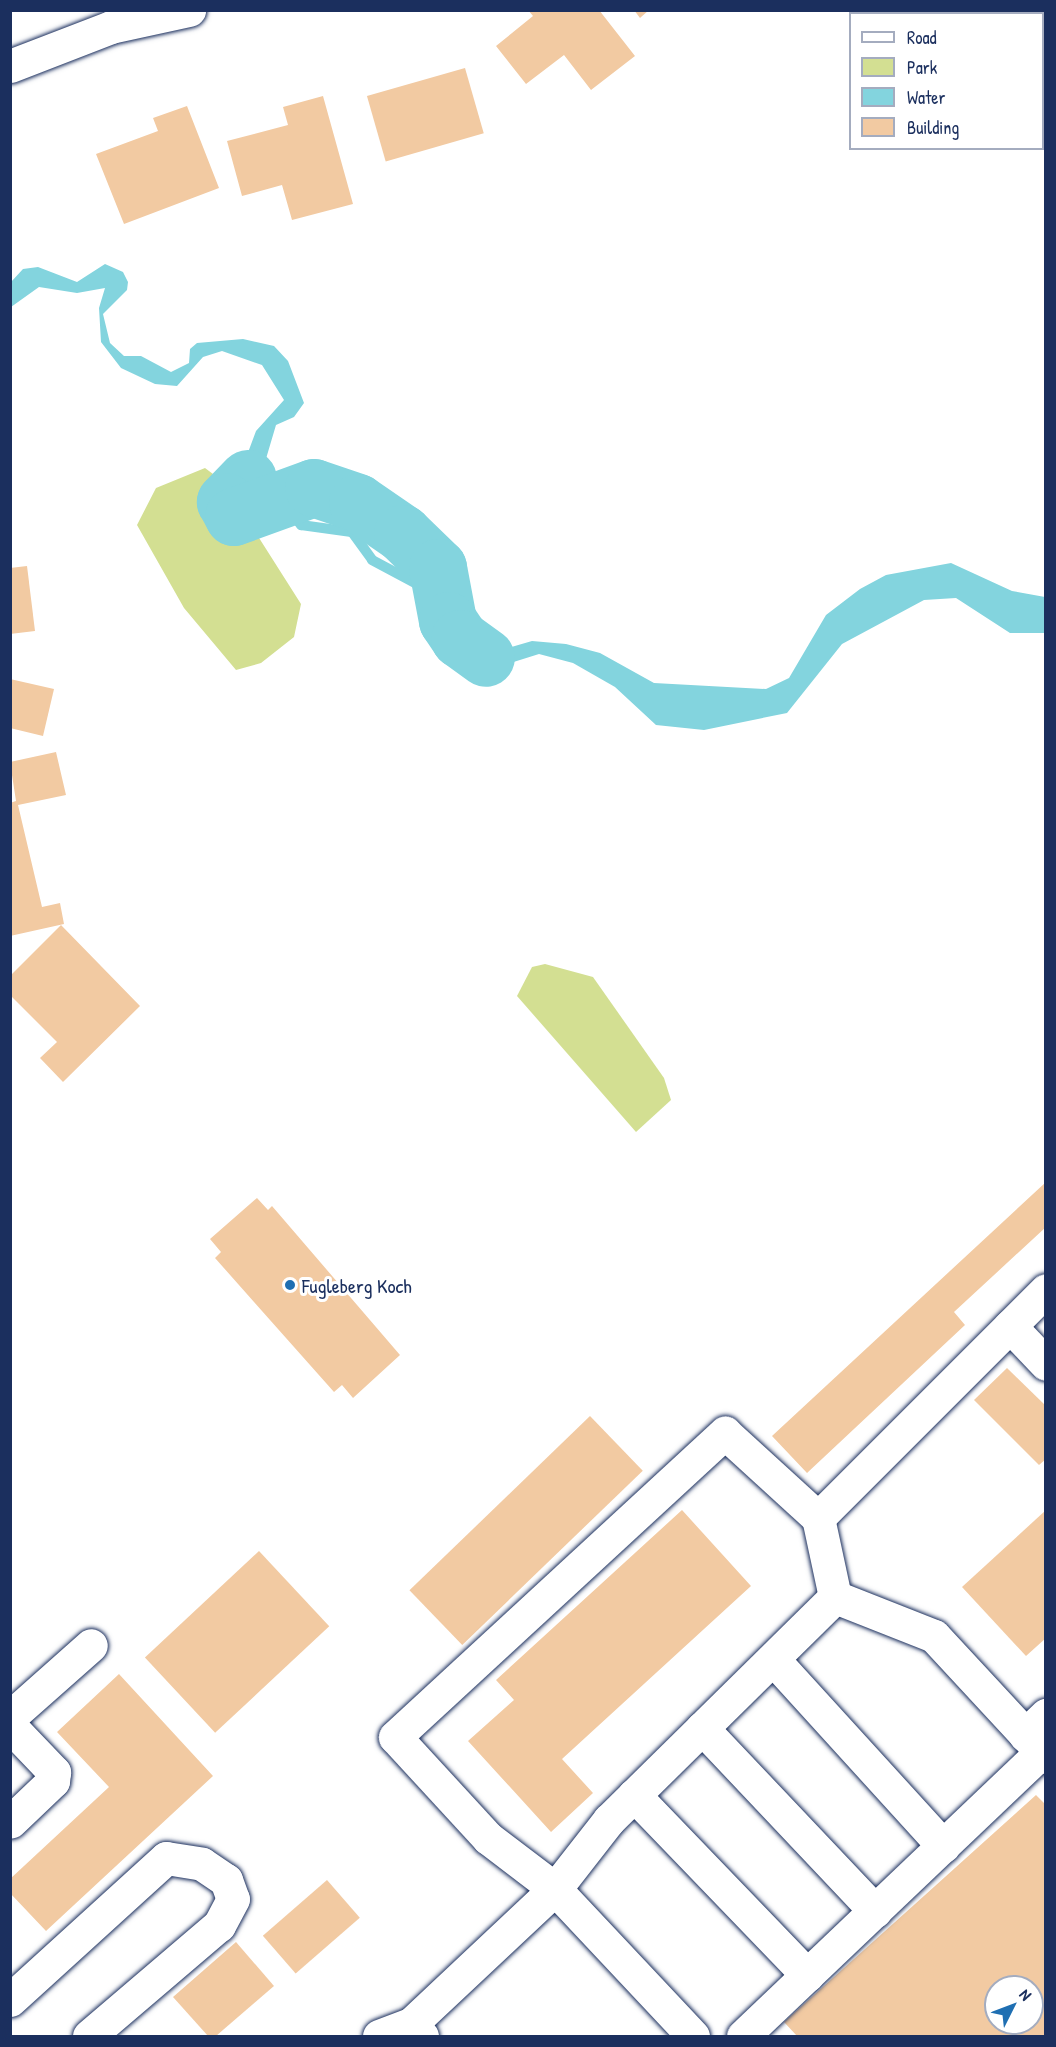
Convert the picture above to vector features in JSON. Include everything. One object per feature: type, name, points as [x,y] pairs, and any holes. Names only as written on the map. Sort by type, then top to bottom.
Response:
[{"type":"street","points":[[10,66],[111,27],[189,10]]},
{"type":"street","points":[[818,1518],[1046,1290]]},
{"type":"street","points":[[1010,1326],[1046,1364]]},
{"type":"street","points":[[693,2037],[555,1889],[488,1838],[395,1737],[725,1433],[818,1518],[835,1597]]},
{"type":"street","points":[[379,2037],[416,2030],[555,1889],[634,1795],[835,1597]]},
{"type":"street","points":[[743,2037],[943,1846],[1039,1740],[934,1636],[835,1597]]},
{"type":"street","points":[[10,1717],[91,1645]]},
{"type":"street","points":[[772,1659],[943,1846]]},
{"type":"street","points":[[10,1726],[54,1772],[52,1780],[10,1822]]},
{"type":"street","points":[[702,1728],[875,1911]]},
{"type":"street","points":[[634,1795],[807,1975]]},
{"type":"street","points":[[10,2000],[166,1858],[202,1864],[226,1880],[233,1899],[219,1925],[89,2037]]},
{"type":"green space","points":[[205,468],[213,474],[207,486],[219,531],[254,530],[301,604],[294,637],[261,663],[236,670],[184,608],[137,525],[156,488]]},
{"type":"green space","points":[[545,964],[593,977],[664,1078],[671,1100],[636,1132],[517,996],[532,967]]},
{"type":"water","points":[[105,264],[123,272],[128,282],[127,290],[103,314],[110,343],[124,356],[141,356],[171,372],[189,363],[190,349],[197,343],[243,339],[274,346],[288,361],[304,403],[294,417],[276,425],[260,479],[237,505],[240,512],[260,501],[257,511],[263,517],[255,527],[219,531],[200,516],[213,474],[221,470],[240,474],[256,431],[284,400],[262,365],[222,351],[203,357],[177,386],[155,384],[121,368],[101,342],[99,308],[105,288],[77,293],[39,287],[11,307],[11,282],[23,269],[38,267],[77,282]]},
{"type":"water","points":[[951,563],[1012,591],[1045,597],[1045,633],[1010,633],[956,598],[924,600],[842,644],[787,713],[704,730],[656,725],[615,687],[573,663],[539,654],[504,665],[473,662],[444,631],[434,604],[449,594],[479,649],[498,651],[532,641],[566,644],[600,653],[654,683],[766,689],[789,678],[826,615],[860,589],[886,575]]},
{"type":"building","points":[[528,10],[599,10],[635,56],[591,90],[564,55],[526,84],[496,46],[533,16]]},
{"type":"building","points":[[634,10],[649,10],[640,18]]},
{"type":"building","points":[[465,68],[484,133],[386,161],[367,96]]},
{"type":"building","points":[[323,96],[353,204],[292,220],[282,185],[242,196],[227,141],[288,125],[283,107]]},
{"type":"building","points":[[187,106],[219,188],[124,224],[96,154],[158,131],[153,118]]},
{"type":"building","points":[[27,566],[35,631],[10,634],[10,568]]},
{"type":"building","points":[[10,679],[54,689],[43,736],[10,728]]},
{"type":"building","points":[[56,752],[66,795],[18,805],[42,907],[60,903],[64,924],[10,936],[10,803],[16,801],[10,762]]},
{"type":"building","points":[[61,925],[140,1006],[63,1082],[40,1058],[57,1042],[10,995],[10,976]]},
{"type":"building","points":[[1046,1182],[1046,1227],[954,1312],[965,1325],[807,1473],[772,1436]]},
{"type":"building","name":"Fugleberg Koch","points":[[257,1198],[268,1210],[272,1206],[400,1355],[353,1398],[342,1385],[334,1392],[215,1258],[221,1252],[210,1239]]},
{"type":"building","points":[[1007,1368],[1046,1406],[1046,1459],[1039,1465],[974,1400]]},
{"type":"building","points":[[590,1416],[643,1471],[462,1645],[409,1590]]},
{"type":"building","points":[[682,1510],[751,1586],[562,1759],[593,1793],[551,1832],[468,1741],[514,1700],[496,1680]]},
{"type":"building","points":[[1046,1510],[1046,1638],[1026,1656],[962,1587]]},
{"type":"building","points":[[259,1551],[329,1626],[215,1733],[145,1657]]},
{"type":"building","points":[[119,1674],[213,1776],[46,1931],[10,1893],[10,1879],[109,1787],[57,1732]]},
{"type":"building","points":[[1036,1795],[1046,1805],[1046,2036],[797,2036],[784,2022]]},
{"type":"building","points":[[327,1880],[360,1918],[296,1974],[263,1936]]},
{"type":"building","points":[[236,1942],[274,1986],[216,2036],[208,2036],[173,1997]]},
{"type":"waterway","points":[[248,479],[226,502],[234,517],[314,488],[358,503],[403,534],[438,568],[448,621],[460,639],[486,658]]},
{"type":"waterway","points":[[252,512],[291,513],[301,525],[352,532],[372,560],[432,592],[442,615]]},
{"type":"place","name":"Fugleberg Koch","points":[[290,1285]]}]
